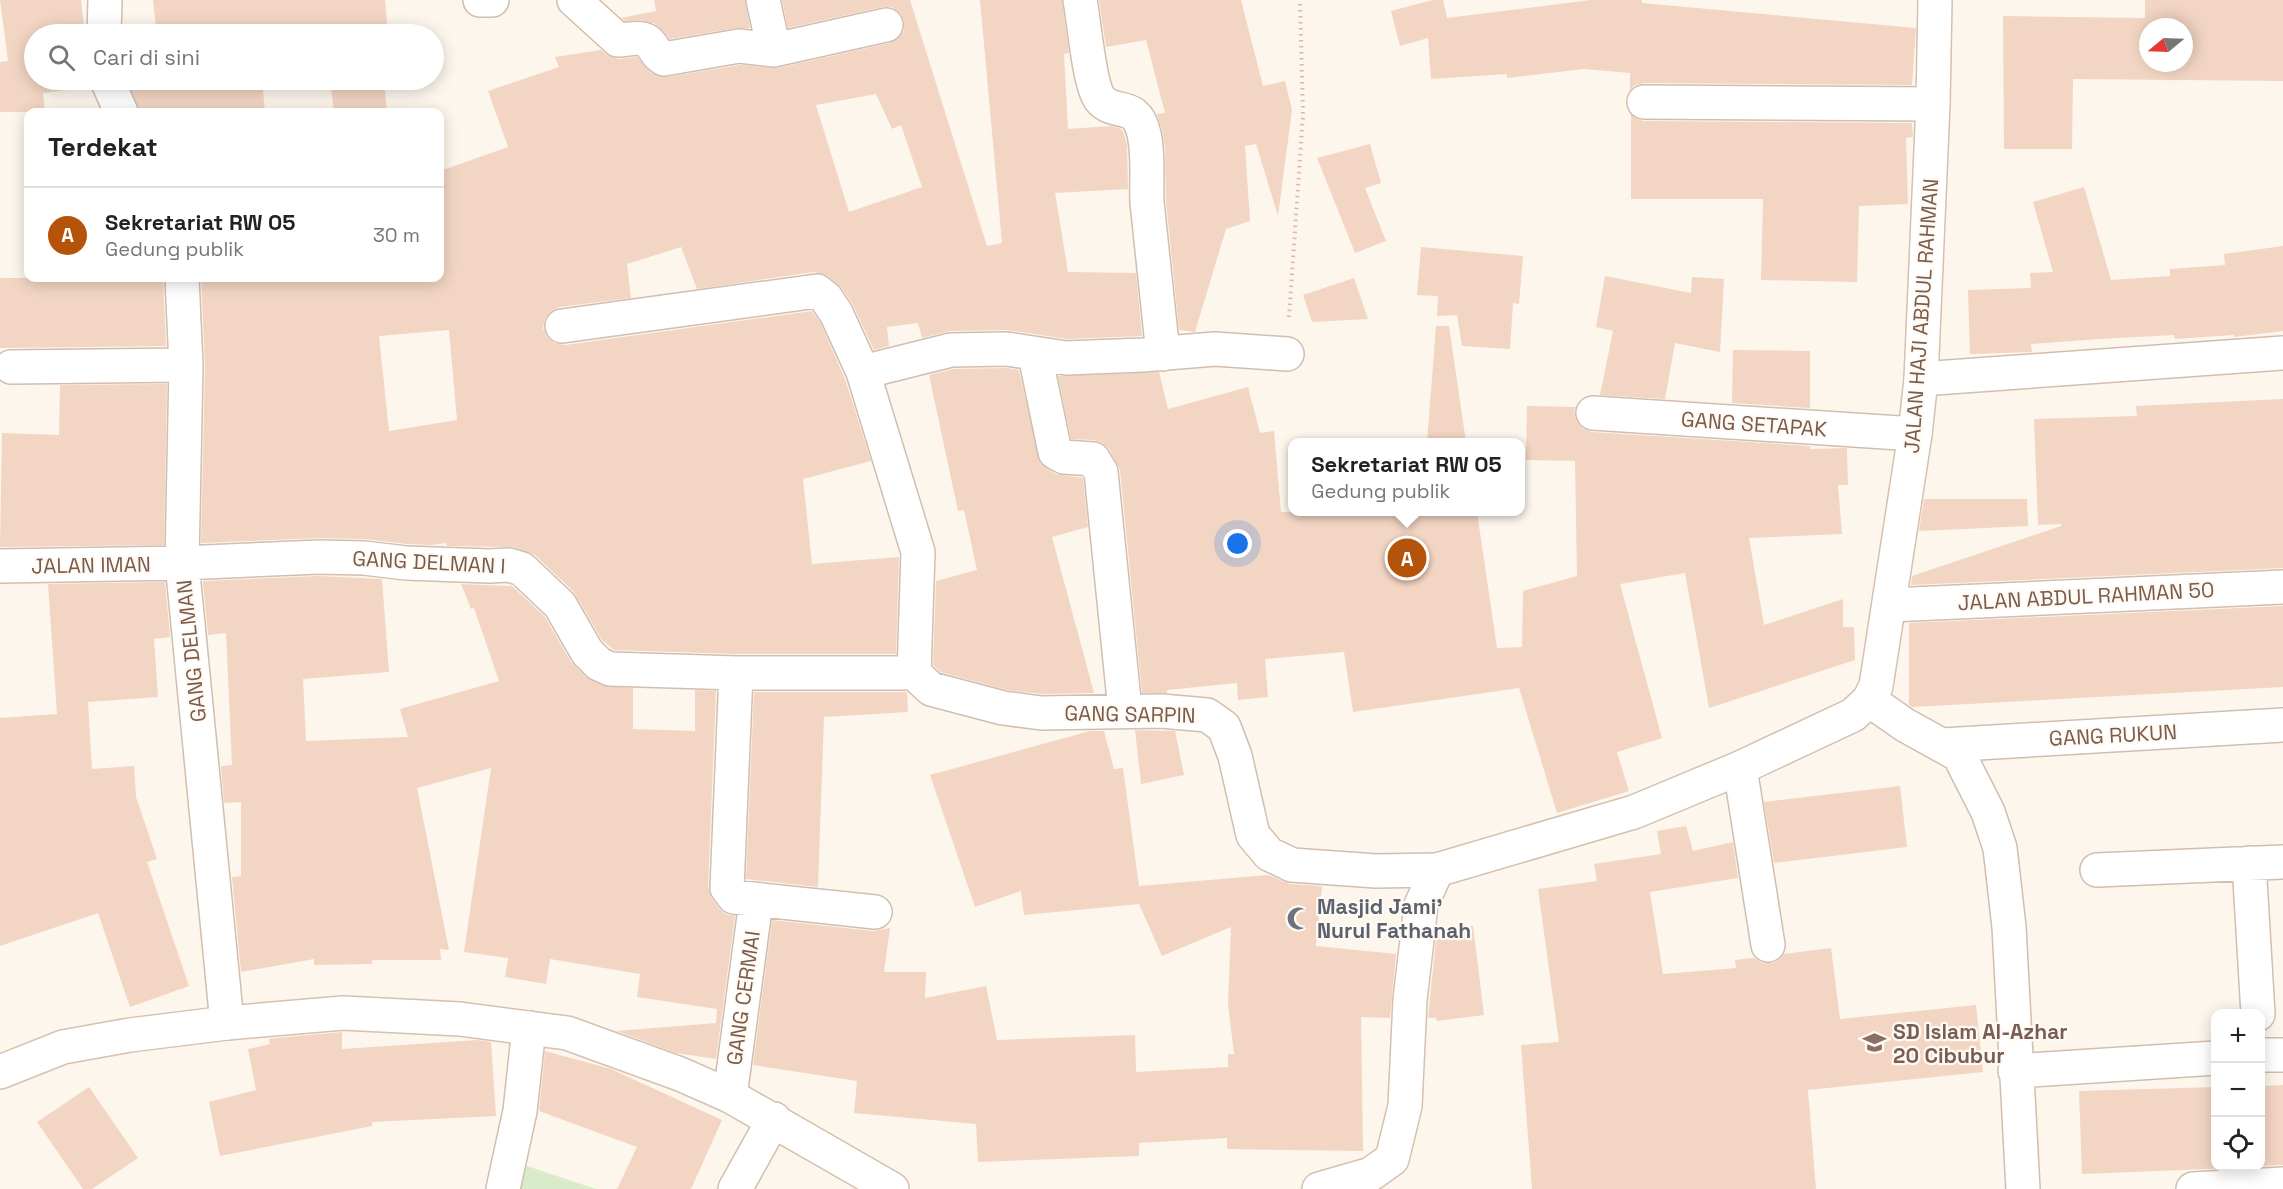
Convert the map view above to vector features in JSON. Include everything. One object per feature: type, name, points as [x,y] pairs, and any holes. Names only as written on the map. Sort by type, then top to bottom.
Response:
[{"type":"street","points":[[104,24],[105,0]]},
{"type":"street","points":[[480,0],[492,0]]},
{"type":"street","points":[[574,0],[618,40],[645,39],[651,43],[658,56],[664,59],[739,46],[774,50],[886,25]]},
{"type":"street","points":[[763,0],[774,50]]},
{"type":"street","points":[[1080,0],[1094,82],[1100,99],[1109,105],[1132,111],[1144,135],[1147,201],[1162,354]]},
{"type":"street","name":"JALAN HAJI ABDUL RAHMAN","points":[[1869,700],[1876,686],[1890,605],[1921,379],[1934,104],[1935,0]]},
{"type":"street","points":[[111,90],[119,108]]},
{"type":"street","points":[[1644,102],[1934,104]]},
{"type":"street","name":"GANG DELMAN","points":[[182,282],[186,365],[182,563],[227,1023]]},
{"type":"street","points":[[562,326],[817,291],[826,298],[836,313],[863,372],[918,552],[915,673]]},
{"type":"street","points":[[863,372],[951,350],[1007,349],[1066,358],[1215,349],[1287,354]]},
{"type":"street","points":[[1921,379],[2283,352]]},
{"type":"street","points":[[1035,355],[1055,452],[1064,457],[1094,459],[1101,472],[1125,710]]},
{"type":"street","points":[[11,367],[186,365]]},
{"type":"street","name":"GANG SETAPAK","points":[[1593,413],[1915,434]]},
{"type":"street","name":"GANG DELMAN I","points":[[182,563],[319,557],[430,564],[509,565],[522,568],[560,605],[587,652],[598,664],[610,669],[736,673],[915,673]]},
{"type":"street","name":"JALAN IMAN","points":[[0,566],[182,563]]},
{"type":"street","name":"JALAN ABDUL RAHMAN 50","points":[[1890,605],[2283,587]]},
{"type":"street","points":[[736,673],[727,888],[734,897],[756,901],[875,912]]},
{"type":"street","name":"GANG SARPIN","points":[[915,673],[931,689],[1003,708],[1041,713],[1125,710],[1207,715],[1224,726],[1235,756],[1252,835],[1269,854],[1292,865],[1376,871],[1437,870]]},
{"type":"street","points":[[1319,1189],[1371,1174],[1392,1159],[1405,1106],[1410,1000],[1421,905],[1437,870],[1634,812],[1740,768],[1853,715],[1869,700],[1905,725],[1959,755],[1988,812],[2000,848],[2009,927],[2015,1071],[2024,1189]]},
{"type":"street","name":"GANG RUKUN","points":[[1943,745],[2283,725]]},
{"type":"street","points":[[1740,768],[1768,945]]},
{"type":"street","points":[[2097,870],[2283,862]]},
{"type":"street","points":[[2249,863],[2258,1009]]},
{"type":"street","name":"GANG CERMAI","points":[[730,1096],[756,901]]},
{"type":"street","points":[[0,1072],[63,1047],[130,1035],[227,1023],[343,1014],[460,1020],[529,1028],[567,1033],[680,1074],[730,1096],[774,1119],[892,1189]]},
{"type":"street","points":[[503,1189],[520,1111],[529,1028]]},
{"type":"street","points":[[2265,1055],[2283,1055]]},
{"type":"street","points":[[2015,1071],[2211,1058]]},
{"type":"street","points":[[735,1189],[774,1119]]},
{"type":"street","points":[[2193,1189],[2283,1184]]},
{"type":"path","points":[[1287,354],[1303,115],[1300,0]]},
{"type":"green space","points":[[509,1160],[596,1189],[499,1189]]},
{"type":"building","points":[[0,0],[81,0],[84,24],[24,24],[24,90],[66,90],[43,93],[45,108],[24,108],[24,112],[0,112],[0,62],[8,61]]},
{"type":"building","points":[[153,0],[385,0],[387,24],[155,24]]},
{"type":"building","points":[[654,0],[745,0],[750,28],[736,28],[670,39],[654,23],[641,20],[625,21],[621,18],[656,11]]},
{"type":"building","points":[[782,0],[910,0],[987,246],[1002,243],[980,0],[1062,0],[1069,53],[1064,54],[1068,129],[1111,126],[1123,131],[1127,145],[1128,189],[1055,193],[1068,272],[1136,273],[1142,336],[1067,339],[1007,330],[950,331],[922,338],[918,323],[887,327],[889,346],[874,350],[852,303],[841,287],[828,276],[814,272],[697,289],[681,247],[627,264],[631,298],[559,307],[545,318],[543,328],[547,337],[554,343],[565,345],[812,311],[820,322],[845,379],[871,461],[803,479],[812,564],[899,557],[896,654],[736,654],[614,650],[602,640],[573,591],[535,555],[514,547],[447,546],[446,543],[432,545],[319,538],[201,543],[205,365],[201,282],[444,282],[444,170],[508,147],[488,91],[559,67],[555,57],[601,50],[618,59],[637,57],[651,73],[667,77],[740,65],[778,68],[890,43],[899,38],[904,30],[904,21],[900,13],[892,7],[882,7],[788,28]],"holes":[[[876,94],[892,129],[901,125],[922,187],[849,212],[816,105]],[[449,330],[457,420],[389,431],[379,336]]]},
{"type":"building","points":[[1099,0],[1241,0],[1263,86],[1285,81],[1292,110],[1278,216],[1256,144],[1245,146],[1250,221],[1226,229],[1195,332],[1179,330],[1166,201],[1165,148],[1157,114],[1165,113],[1146,40],[1106,47]]},
{"type":"building","points":[[1433,0],[1443,0],[1447,18],[1591,0],[1642,0],[1642,3],[1916,28],[1912,85],[1644,83],[1635,85],[1630,90],[1630,73],[1584,69],[1507,78],[1507,74],[1431,79],[1428,38],[1400,46],[1391,11]]},
{"type":"building","points":[[2145,0],[2283,0],[2283,81],[2073,79],[2072,149],[2004,149],[2003,16],[2145,18]]},
{"type":"building","points":[[131,90],[263,90],[265,108],[138,108]]},
{"type":"building","points":[[331,90],[385,90],[387,108],[334,108]]},
{"type":"building","points":[[1631,114],[1644,121],[1912,123],[1913,137],[1906,138],[1908,204],[1859,206],[1857,282],[1761,280],[1763,199],[1631,199]]},
{"type":"building","points":[[1370,144],[1381,183],[1365,188],[1386,241],[1355,253],[1317,158]]},
{"type":"building","points":[[2084,187],[2111,280],[2170,276],[2170,269],[2225,265],[2224,254],[2283,246],[2283,331],[2234,337],[2234,335],[2175,339],[2174,335],[2031,344],[2032,352],[1970,354],[1968,290],[2031,288],[2030,273],[2053,272],[2033,202]]},
{"type":"building","points":[[1421,247],[1523,256],[1519,304],[1513,303],[1510,349],[1462,346],[1457,315],[1437,316],[1438,296],[1417,295]]},
{"type":"building","points":[[1605,276],[1691,293],[1692,277],[1724,279],[1720,352],[1675,343],[1665,399],[1600,395],[1613,331],[1596,327]]},
{"type":"building","points":[[0,278],[24,278],[24,282],[163,282],[166,346],[0,348]]},
{"type":"building","points":[[1354,278],[1368,319],[1312,322],[1303,295]]},
{"type":"building","points":[[1436,326],[1449,326],[1465,438],[1427,438]]},
{"type":"building","points":[[1733,350],[1810,351],[1810,408],[1732,403]]},
{"type":"building","points":[[1006,368],[1019,370],[1040,463],[1055,474],[1083,478],[1088,527],[1052,537],[1094,693],[1042,694],[1007,690],[940,672],[933,665],[936,581],[977,570],[964,510],[958,511],[929,375],[953,369]]},
{"type":"building","points":[[1159,372],[1168,409],[1248,387],[1260,433],[1274,431],[1281,512],[1288,512],[1288,516],[1478,516],[1497,648],[1522,647],[1523,591],[1577,576],[1575,461],[1526,460],[1527,406],[1576,407],[1574,412],[1577,422],[1583,429],[1592,432],[1810,446],[1810,449],[1847,448],[1848,485],[1838,485],[1842,534],[1749,538],[1764,625],[1843,599],[1843,627],[1854,627],[1855,660],[1709,708],[1685,573],[1620,584],[1662,738],[1617,752],[1629,791],[1557,813],[1519,688],[1353,712],[1344,652],[1265,659],[1268,697],[1238,700],[1237,683],[1167,690],[1167,693],[1142,693],[1120,470],[1109,449],[1103,443],[1094,440],[1071,439],[1058,376]]},
{"type":"building","points":[[167,384],[164,545],[0,547],[2,433],[59,435],[60,385]]},
{"type":"building","points":[[2283,399],[2283,568],[1911,585],[1912,576],[2061,526],[2061,524],[2038,525],[2034,419],[2137,416],[2136,406]]},
{"type":"building","points":[[1924,499],[2027,499],[2028,526],[1919,531]]},
{"type":"building","points":[[319,576],[382,579],[389,672],[303,679],[306,741],[408,737],[400,709],[499,681],[474,608],[471,609],[461,584],[512,586],[545,617],[571,662],[586,677],[603,686],[633,688],[633,729],[695,731],[695,690],[716,691],[708,887],[712,899],[720,909],[725,914],[735,916],[716,1059],[676,1053],[617,1031],[716,1023],[717,1009],[637,997],[640,974],[550,959],[546,984],[505,977],[508,958],[464,952],[491,768],[417,788],[449,950],[440,949],[441,960],[372,960],[372,964],[314,965],[314,959],[241,972],[232,877],[241,876],[241,802],[224,803],[221,766],[232,765],[226,633],[208,635],[203,581]]},
{"type":"building","points":[[165,582],[170,637],[154,639],[158,697],[88,702],[92,769],[134,766],[136,797],[157,859],[147,862],[189,986],[130,1007],[98,913],[0,946],[0,718],[57,714],[48,584]]},
{"type":"building","points":[[2283,606],[2283,687],[1912,707],[1909,705],[1909,623]]},
{"type":"building","points":[[754,692],[907,692],[908,712],[824,717],[818,887],[746,879]]},
{"type":"building","points":[[1135,730],[1175,731],[1184,775],[1141,784]]},
{"type":"building","points":[[1090,731],[1104,731],[1114,769],[1123,768],[1139,886],[1268,875],[1290,884],[1322,886],[1316,946],[1396,954],[1390,1018],[1361,1017],[1363,1151],[1227,1149],[1227,1138],[1139,1143],[1139,1156],[978,1162],[976,1124],[854,1113],[857,1081],[753,1065],[772,920],[873,931],[890,928],[884,972],[926,972],[925,998],[986,986],[997,1040],[1135,1035],[1136,1072],[1228,1067],[1228,1054],[1234,1054],[1228,1004],[1231,927],[1162,956],[1139,904],[1024,915],[1021,891],[975,907],[930,775]]},
{"type":"building","points":[[1900,786],[1907,847],[1774,863],[1764,802]]},
{"type":"building","points":[[1686,826],[1693,851],[1733,842],[1738,878],[1650,892],[1663,974],[1736,968],[1735,960],[1754,958],[1762,963],[1772,963],[1784,954],[1831,948],[1840,1019],[1976,1005],[1983,1072],[1808,1090],[1816,1189],[1532,1189],[1521,1045],[1559,1042],[1538,889],[1597,881],[1594,864],[1661,854],[1657,831]]},
{"type":"building","points":[[1473,926],[1484,1015],[1437,1021],[1436,1018],[1428,1018],[1437,930]]},
{"type":"building","points":[[342,1032],[342,1049],[478,1040],[491,1042],[496,1116],[372,1122],[372,1126],[220,1156],[209,1102],[256,1090],[248,1049],[270,1044],[269,1039]]},
{"type":"building","points":[[545,1051],[611,1069],[722,1120],[691,1189],[617,1189],[637,1147],[539,1111]]},
{"type":"building","points":[[2283,1085],[2283,1165],[2265,1166],[2265,1086]]},
{"type":"building","points":[[89,1087],[138,1158],[92,1189],[83,1189],[37,1122]]},
{"type":"building","points":[[2211,1087],[2211,1169],[2082,1174],[2079,1091]]},
{"type":"place","name":"Sekretariat RW 05","points":[[1407,558]]},
{"type":"place","name":"Masjid Jami' Nurul Fathanah","points":[[1299,918]]},
{"type":"place","name":"SD Islam Al-Azhar 20 Cibubur","points":[[1875,1043]]}]
